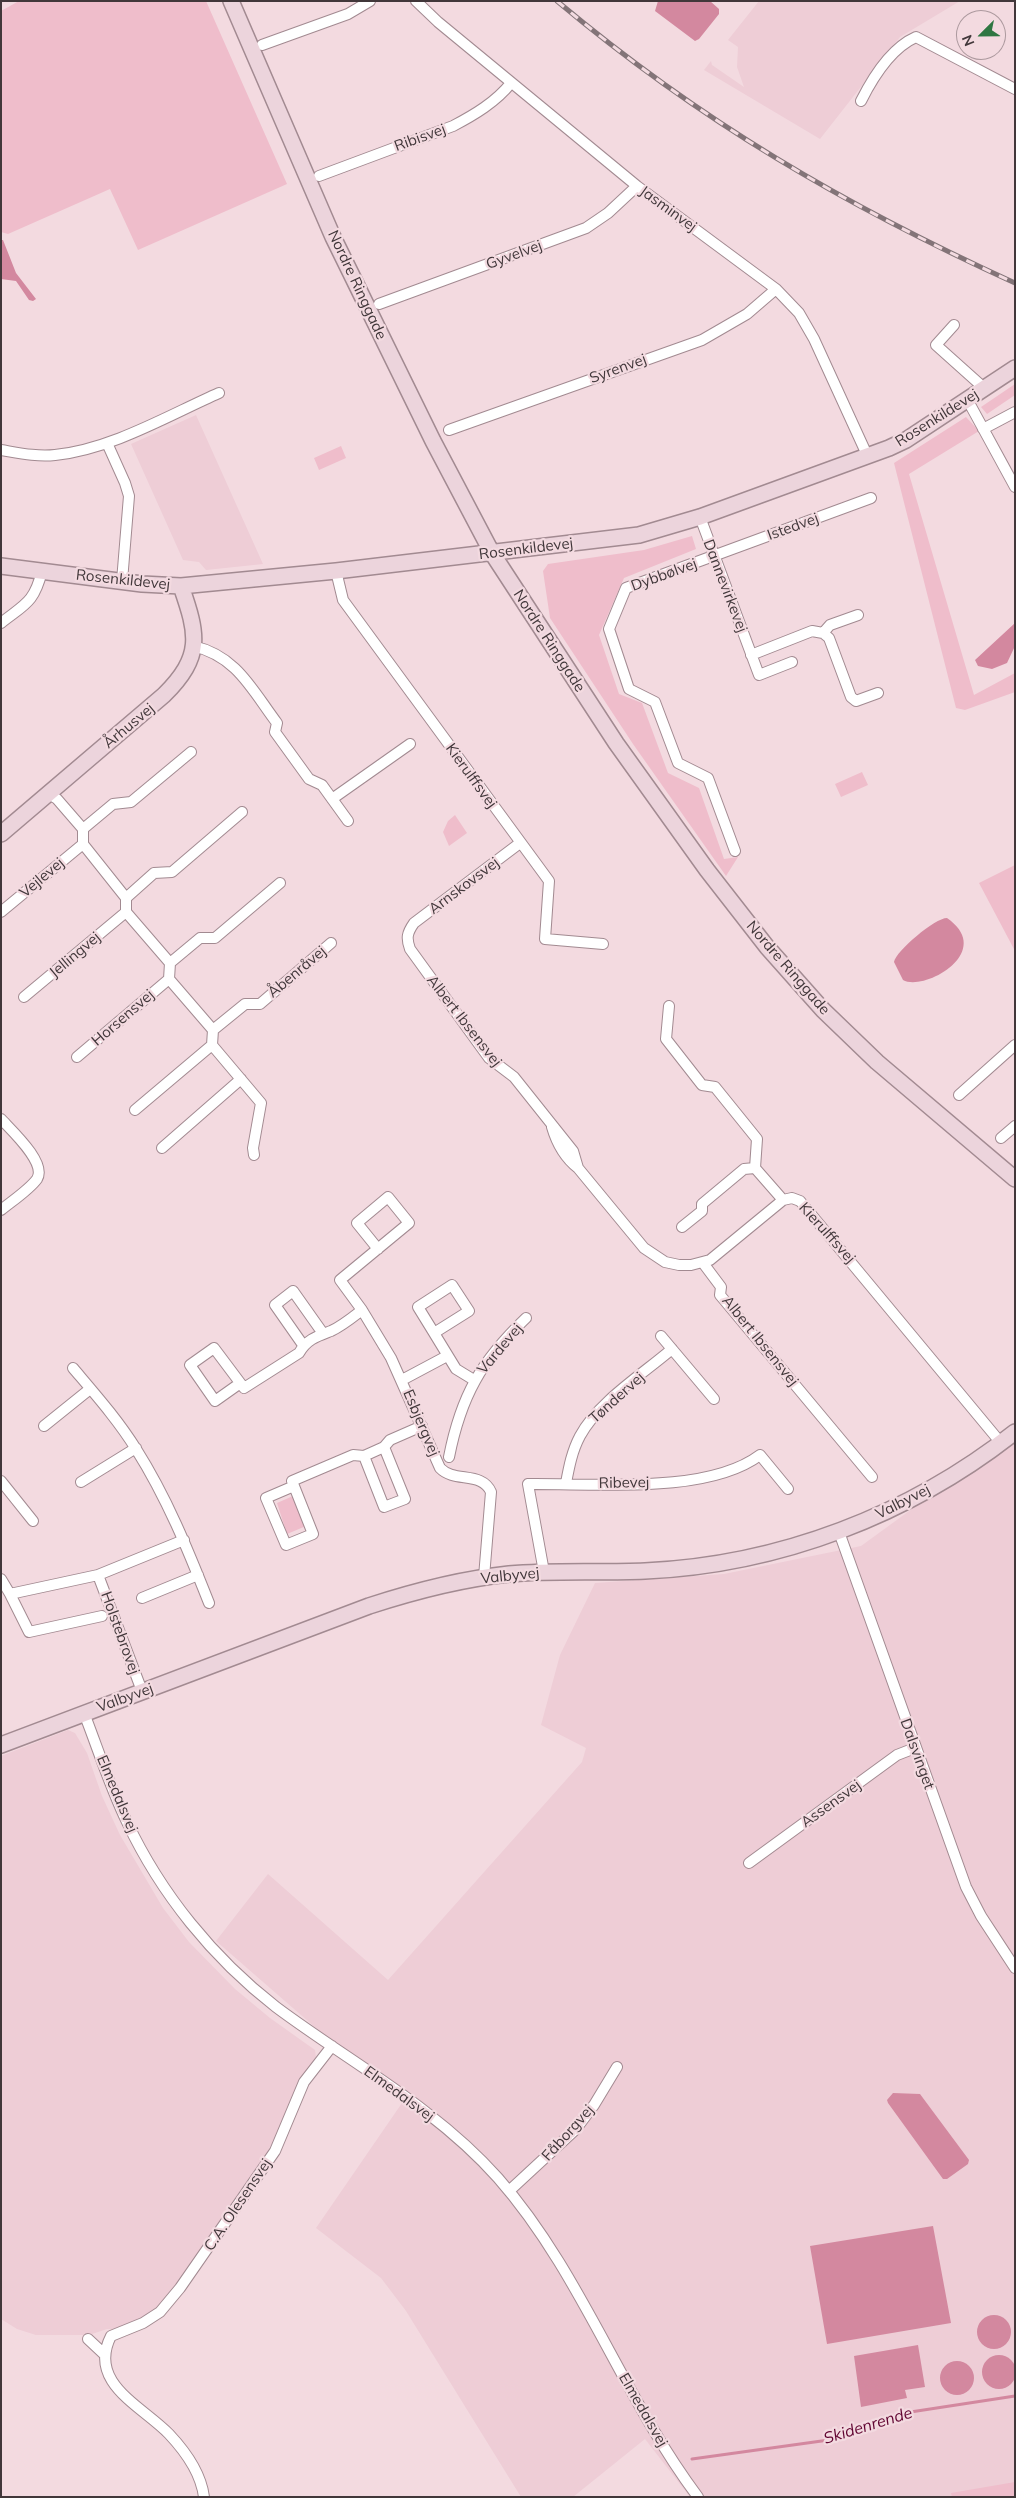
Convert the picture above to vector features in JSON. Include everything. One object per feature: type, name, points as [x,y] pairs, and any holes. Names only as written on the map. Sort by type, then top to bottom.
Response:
[{"type":"street","name":"Nordre Ringgade","points":[[231,1],[367,310],[492,553],[616,743],[707,870],[767,947],[823,1010],[877,1062],[1015,1179]]},
{"type":"street","points":[[262,45],[348,14],[370,1]]},
{"type":"street","name":"Jasminvej","points":[[416,1],[512,84],[637,186],[776,289],[799,313],[814,339],[868,456]]},
{"type":"street","points":[[861,101],[869,85],[896,51],[916,37],[1015,89]]},
{"type":"street","name":"Ribisvej","points":[[319,176],[453,126],[473,116],[512,84]]},
{"type":"street","name":"Gyvelvej","points":[[379,304],[586,228],[629,196],[637,186]]},
{"type":"street","name":"Syrenvej","points":[[449,430],[702,340],[748,314],[776,289]]},
{"type":"street","points":[[954,325],[936,345],[984,388]]},
{"type":"street","name":"Rosenkildevej","points":[[1,566],[159,586],[181,586],[336,571],[639,535],[700,517],[868,456],[906,440],[1015,368]]},
{"type":"street","points":[[1,450],[53,455],[77,452],[107,442],[219,393]]},
{"type":"street","points":[[967,399],[1015,486]]},
{"type":"street","points":[[983,429],[1015,412]]},
{"type":"street","points":[[107,442],[129,496],[122,581]]},
{"type":"street","name":"Istedvej","points":[[714,557],[871,498]]},
{"type":"street","name":"Dannevirkevej","points":[[700,517],[759,675],[792,662]]},
{"type":"street","name":"Dybbølvej","points":[[714,557],[626,588],[609,629],[629,689],[655,702],[678,763],[708,778],[735,851]]},
{"type":"street","points":[[1,623],[32,599],[37,591],[42,571]]},
{"type":"street","name":"Kierulffsvej","points":[[336,571],[343,600],[549,881],[545,939],[603,944]]},
{"type":"street","name":"Århusvej","points":[[1,834],[164,696],[180,679],[189,663],[194,646],[191,616],[181,586]]},
{"type":"street","points":[[823,633],[830,625],[858,615]]},
{"type":"street","points":[[751,655],[812,631],[823,633],[829,638],[851,697],[856,701],[878,693]]},
{"type":"street","points":[[194,646],[225,658],[236,667],[277,723],[275,732],[303,771],[309,779],[322,785],[348,821]]},
{"type":"street","points":[[332,799],[410,744]]},
{"type":"street","points":[[83,829],[113,804],[131,802],[191,752]]},
{"type":"street","points":[[49,794],[57,799],[83,829],[83,844],[126,898],[126,912],[170,963],[169,979],[213,1030],[212,1045],[261,1103],[253,1148],[254,1154]]},
{"type":"street","points":[[126,898],[154,873],[172,872],[242,812]]},
{"type":"street","name":"Arnskovsvej","points":[[408,931],[414,924],[520,843]]},
{"type":"street","name":"Vejlevej","points":[[1,912],[83,844]]},
{"type":"street","points":[[170,963],[200,938],[215,938],[280,883]]},
{"type":"street","name":"Jellingvej","points":[[24,997],[126,912]]},
{"type":"street","name":"Albert Ibsensvej","points":[[408,931],[406,940],[410,949],[489,1058],[514,1077],[573,1151],[578,1168],[644,1248],[666,1262],[679,1265],[703,1263],[721,1287],[720,1295],[872,1477]]},
{"type":"street","name":"Åbenråvej","points":[[213,1030],[245,1004],[260,1004],[331,943]]},
{"type":"street","name":"Horsensvej","points":[[77,1057],[169,979]]},
{"type":"street","points":[[669,1006],[666,1040],[702,1085],[715,1087],[757,1139],[755,1168],[744,1169],[730,1180],[702,1204],[702,1211],[682,1227]]},
{"type":"street","points":[[135,1110],[212,1045]]},
{"type":"street","points":[[959,1095],[1015,1045]]},
{"type":"street","points":[[162,1148],[241,1079]]},
{"type":"street","points":[[1,1119],[38,1162],[39,1171],[37,1179],[1,1210]]},
{"type":"street","points":[[1001,1138],[1015,1126]]},
{"type":"street","name":"Kierulffsvej","points":[[755,1168],[782,1200],[792,1198],[800,1201],[1001,1443]]},
{"type":"street","points":[[388,1197],[410,1223],[378,1249],[357,1223],[388,1197]]},
{"type":"street","points":[[703,1263],[710,1260],[782,1200]]},
{"type":"street","name":"Esbjergvej","points":[[378,1249],[340,1280],[362,1310],[402,1380],[438,1464],[443,1471],[484,1482],[489,1488],[484,1578]]},
{"type":"street","name":"Vardevej","points":[[434,1333],[469,1311],[452,1285],[418,1307],[456,1369],[474,1380]]},
{"type":"street","points":[[303,1345],[275,1305],[294,1291],[322,1332]]},
{"type":"street","points":[[239,1384],[215,1401],[190,1365],[214,1348],[239,1384],[244,1388],[298,1353],[303,1345],[322,1332],[331,1331],[362,1310]]},
{"type":"street","name":"Vardevej","points":[[449,1457],[455,1427],[474,1380],[504,1339],[526,1318]]},
{"type":"street","points":[[661,1336],[714,1399]]},
{"type":"street","name":"Tøndervej","points":[[566,1484],[571,1456],[580,1436],[591,1419],[672,1349]]},
{"type":"street","points":[[402,1380],[447,1356]]},
{"type":"street","points":[[73,1368],[136,1448],[157,1485],[184,1540],[209,1603]]},
{"type":"street","points":[[44,1426],[90,1389]]},
{"type":"street","points":[[294,1486],[266,1498],[286,1545],[313,1534],[294,1486],[292,1481],[353,1455],[364,1456],[384,1447],[390,1440],[422,1426]]},
{"type":"street","name":"Valbyvej","points":[[1,1745],[369,1606],[409,1593],[484,1578],[544,1572],[646,1571],[722,1562],[775,1551],[839,1532],[910,1500],[978,1459],[1015,1432]]},
{"type":"street","points":[[364,1456],[384,1507],[405,1499],[384,1447]]},
{"type":"street","points":[[81,1482],[136,1448]]},
{"type":"street","name":"Ribevej","points":[[544,1572],[528,1484],[630,1484],[698,1478],[736,1470],[760,1455],[788,1489]]},
{"type":"street","points":[[1,1481],[33,1521]]},
{"type":"street","name":"Dalsvinget","points":[[839,1532],[966,1887],[980,1916],[1015,1968]]},
{"type":"street","name":"Holstebrovej","points":[[10,1594],[98,1575],[184,1540]]},
{"type":"street","name":"Holstebrovej","points":[[98,1575],[142,1692]]},
{"type":"street","points":[[142,1598],[198,1575]]},
{"type":"street","name":"Holstebrovej","points":[[1,1579],[29,1632],[102,1616]]},
{"type":"street","name":"Elmedalsvej","points":[[84,1713],[127,1822],[150,1864],[180,1909],[209,1946],[242,1977],[276,2006],[416,2104],[482,2161],[509,2191],[552,2250],[644,2413],[698,2497]]},
{"type":"street","name":"Assensvej","points":[[749,1863],[897,1755],[915,1748]]},
{"type":"street","name":"C.A. Olesensvej","points":[[104,2354],[111,2336],[143,2323],[160,2312],[180,2288],[275,2151],[304,2082],[332,2046]]},
{"type":"street","name":"Fåborgvej","points":[[509,2191],[576,2129],[594,2105],[617,2067]]},
{"type":"street","points":[[88,2339],[104,2354],[107,2368],[119,2392],[168,2433],[183,2451],[195,2468],[204,2497]]},
{"type":"shaded area","points":[[19,1],[206,1],[287,184],[138,250],[110,189],[8,234],[1,232],[1,11]]},
{"type":"shaded area","points":[[658,1],[710,1],[719,9],[719,14],[699,39],[695,41],[655,11]]},
{"type":"shaded area","points":[[759,1],[960,1],[900,37],[820,139],[704,70],[711,61],[712,65],[744,87],[737,67],[738,47],[728,40]]},
{"type":"shaded area","points":[[1,240],[3,240],[16,273],[36,299],[33,301],[29,300],[16,281],[1,279]]},
{"type":"shaded area","points":[[1015,384],[1015,395],[987,414],[981,407]]},
{"type":"shaded area","points":[[196,415],[263,564],[206,570],[199,562],[183,560],[131,444]]},
{"type":"shaded area","points":[[966,417],[979,431],[909,474],[974,695],[1015,673],[1015,692],[965,710],[956,708],[894,463]]},
{"type":"shaded area","points":[[341,446],[346,458],[319,470],[314,458]]},
{"type":"shaded area","points":[[692,536],[696,549],[624,578],[599,635],[619,694],[642,703],[668,773],[699,788],[724,859],[738,857],[726,876],[633,744],[550,618],[543,571],[548,564],[644,550]]},
{"type":"shaded area","points":[[1015,623],[1015,646],[1007,663],[992,669],[978,666],[975,660]]},
{"type":"shaded area","points":[[862,772],[868,785],[841,797],[835,784]]},
{"type":"shaded area","points":[[455,815],[467,833],[449,846],[443,832],[448,821]]},
{"type":"shaded area","points":[[1015,865],[1015,951],[979,883]]},
{"type":"shaded area","points":[[947,918],[960,931],[964,944],[960,956],[939,975],[913,982],[903,980],[894,962],[896,957],[908,943],[925,929],[941,919]]},
{"type":"shaded area","points":[[1015,1434],[1015,2497],[690,2497],[645,2439],[573,2497],[521,2497],[406,2311],[381,2278],[316,2228],[402,2103],[216,1941],[268,1874],[388,1980],[582,1762],[586,1748],[541,1725],[560,1655],[595,1583],[724,1574],[861,1546]]},
{"type":"shaded area","points":[[293,1496],[306,1526],[287,1534],[277,1503]]},
{"type":"shaded area","points":[[68,1730],[75,1733],[87,1753],[102,1796],[120,1835],[163,1908],[189,1942],[235,1989],[270,2018],[315,2050],[316,2057],[299,2084],[278,2133],[257,2170],[181,2280],[161,2304],[148,2315],[120,2329],[107,2329],[89,2335],[36,2335],[17,2329],[1,2319],[1,1756]]},
{"type":"shaded area","points":[[893,2093],[920,2094],[969,2160],[968,2164],[947,2179],[943,2179],[888,2103],[887,2100]]},
{"type":"shaded area","points":[[933,2226],[951,2323],[827,2344],[810,2246]]},
{"type":"shaded area","points":[[994,2315],[1001,2316],[1006,2320],[1010,2325],[1010,2339],[1006,2344],[1001,2348],[994,2349],[987,2348],[982,2344],[978,2339],[977,2332],[978,2325],[982,2320],[987,2316]]},
{"type":"shaded area","points":[[918,2345],[925,2387],[905,2390],[907,2398],[861,2407],[854,2356]]},
{"type":"shaded area","points":[[999,2355],[1006,2356],[1011,2360],[1015,2365],[1015,2379],[1011,2384],[1006,2388],[999,2389],[992,2388],[987,2384],[983,2379],[982,2372],[983,2365],[987,2360],[992,2356]]},
{"type":"shaded area","points":[[957,2361],[964,2362],[969,2366],[973,2371],[973,2385],[969,2390],[964,2394],[957,2395],[950,2394],[945,2390],[941,2385],[940,2378],[941,2371],[945,2366],[950,2362]]},
{"type":"shaded area","points":[[1015,2482],[1015,2497],[952,2497],[951,2493]]},
{"type":"waterway","name":"Skidenrende","points":[[692,2459],[836,2439],[904,2413],[1015,2396]]},
{"type":"railway","points":[[557,1],[665,85],[720,123],[776,158],[892,223],[1015,283]]}]
